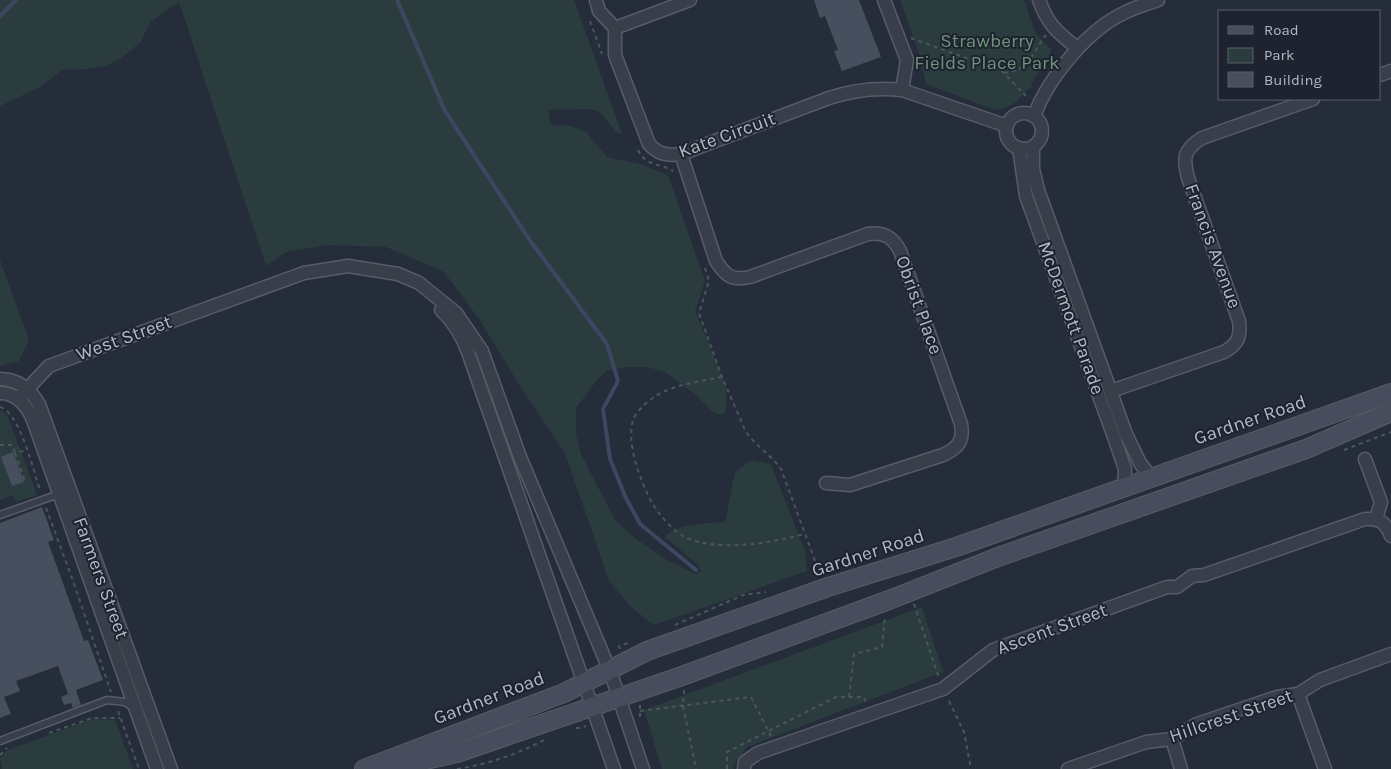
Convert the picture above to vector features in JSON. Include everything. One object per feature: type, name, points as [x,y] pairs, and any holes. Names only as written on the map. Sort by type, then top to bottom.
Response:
[{"type":"street","points":[[596,0],[599,11],[615,28],[690,0]]},
{"type":"street","points":[[884,0],[907,60],[902,90]]},
{"type":"street","points":[[1039,0],[1045,16],[1056,32],[1077,48]]},
{"type":"street","points":[[1034,116],[1038,105],[1077,48],[1100,28],[1124,12],[1158,0]]},
{"type":"street","name":"Kate Circuit","points":[[615,28],[615,55],[649,144],[661,154],[671,156],[681,154],[849,92],[889,88],[902,90],[1007,126]]},
{"type":"street","name":"Francis Avenue","points":[[1111,392],[1224,352],[1238,341],[1240,332],[1239,321],[1188,178],[1185,153],[1192,144],[1202,138],[1310,100]]},
{"type":"street","points":[[1020,114],[1026,114],[1034,116],[1041,126],[1042,132],[1038,143],[1033,147],[1019,148],[1009,141],[1007,126],[1010,121],[1020,114]]},
{"type":"street","name":"McDermott Parade","points":[[1033,147],[1033,169],[1038,190],[1126,434],[1140,464],[1151,477]]},
{"type":"street","name":"McDermott Parade","points":[[1019,148],[1026,196],[1125,469],[1124,487]]},
{"type":"street","name":"Obrist Place","points":[[681,154],[716,261],[725,273],[733,278],[741,279],[868,234],[878,233],[894,241],[900,251],[963,434],[954,450],[943,455],[850,485],[826,483]]},
{"type":"street","name":"West Street","points":[[18,399],[49,366],[304,273],[348,266],[398,274]]},
{"type":"street","points":[[398,274],[419,283],[456,313],[482,351],[520,457],[610,671],[643,769]]},
{"type":"street","points":[[398,274],[424,293],[449,318],[463,340],[614,769]]},
{"type":"street","points":[[0,379],[11,379],[28,389]]},
{"type":"street","name":"Farmers Street","points":[[28,389],[39,404],[64,492],[157,769]]},
{"type":"street","points":[[0,393],[11,395],[18,399]]},
{"type":"street","name":"Gardner Road","points":[[364,769],[583,684],[624,662],[656,648],[828,587],[956,547],[1391,393]]},
{"type":"street","name":"Farmers Street","points":[[18,399],[24,404],[33,420],[64,492],[171,769]]},
{"type":"street","name":"Gardner Road","points":[[384,769],[457,752],[591,708],[889,600],[998,557],[1306,448],[1391,412]]},
{"type":"street","points":[[506,462],[520,457]]},
{"type":"street","points":[[1365,459],[1380,502],[1380,510],[1376,519],[1382,521],[1388,528],[1391,536]]},
{"type":"street","name":"Ascent Street","points":[[744,769],[745,762],[758,753],[942,688],[992,650],[1167,587],[1177,587],[1192,576],[1204,575],[1365,519],[1376,519]]},
{"type":"street","points":[[956,547],[962,557],[968,558],[988,553],[998,557]]},
{"type":"street","name":"Hillcrest Street","points":[[1068,769],[1146,742],[1172,739],[1197,724],[1277,697],[1298,694],[1320,680],[1391,654]]},
{"type":"street","points":[[1298,694],[1325,769]]},
{"type":"street","points":[[1172,739],[1182,769]]},
{"type":"lane","points":[[0,515],[64,492]]},
{"type":"lane","points":[[0,741],[107,700],[125,702],[137,711]]},
{"type":"path","points":[[1004,73],[1019,70],[1029,62],[1046,35]]},
{"type":"path","points":[[908,37],[982,63],[1004,73],[1026,96]]},
{"type":"path","points":[[716,261],[705,266],[709,281],[699,313],[722,377],[746,432],[751,440],[774,459],[781,469],[820,575]]},
{"type":"path","points":[[722,377],[671,387],[657,394],[636,414],[631,428],[630,442],[649,497],[657,512],[669,526],[683,536],[695,541],[730,545],[753,544],[784,540],[804,534]]},
{"type":"path","points":[[0,407],[7,410],[17,424],[40,492]]},
{"type":"path","points":[[0,445],[12,445],[25,481]]},
{"type":"path","points":[[15,452],[26,451]]},
{"type":"path","points":[[45,506],[111,692]]},
{"type":"path","points":[[849,696],[854,654],[882,647],[885,616]]},
{"type":"path","points":[[684,688],[683,706],[696,769]]},
{"type":"path","points":[[727,769],[728,752],[836,697],[864,697],[866,703]]},
{"type":"path","points":[[640,711],[751,698],[776,747]]},
{"type":"path","points":[[117,709],[139,769]]},
{"type":"path","points":[[45,735],[92,718],[120,718]]},
{"type":"path","points":[[0,756],[7,748]]},
{"type":"green space","points":[[0,0],[574,0],[622,134],[617,133],[600,112],[589,109],[548,110],[551,125],[571,126],[586,132],[607,157],[640,164],[668,175],[705,281],[695,311],[726,386],[726,411],[721,415],[713,412],[695,394],[665,372],[647,367],[626,367],[606,371],[576,408],[576,434],[581,454],[615,520],[636,539],[667,560],[696,574],[701,571],[698,565],[665,537],[670,532],[685,526],[725,522],[735,472],[752,460],[771,464],[805,551],[807,571],[654,625],[632,608],[609,581],[565,453],[520,386],[479,319],[444,272],[386,247],[329,245],[286,252],[266,266],[179,2],[150,22],[141,42],[121,58],[106,66],[62,70],[40,87],[0,106]]},
{"type":"green space","name":"Strawberry Fields Place Park","points":[[900,0],[1024,0],[1036,34],[1051,49],[1050,56],[1031,84],[1032,87],[1013,104],[1003,109],[995,110],[926,84],[920,56]]},
{"type":"green space","points":[[0,260],[29,340],[19,361],[0,366]]},
{"type":"green space","points":[[0,411],[3,411],[8,417],[37,495],[16,502],[13,495],[0,500]]},
{"type":"green space","points":[[922,607],[943,672],[747,747],[733,766],[734,769],[662,769],[644,710]]},
{"type":"green space","points":[[92,719],[115,720],[133,769],[2,769],[0,758],[8,750]]},
{"type":"building","points":[[814,0],[859,0],[881,57],[842,71],[834,51],[838,50],[825,16],[820,18]]},
{"type":"building","points":[[13,452],[24,482],[12,486],[1,457]]},
{"type":"building","points":[[42,507],[54,540],[48,542],[84,641],[88,640],[103,680],[76,690],[81,705],[73,708],[71,703],[64,705],[61,697],[68,694],[58,666],[16,681],[20,691],[4,697],[11,714],[0,718],[0,523]]},
{"type":"waterway","points":[[0,16],[16,0]]},
{"type":"waterway","points":[[397,0],[445,111],[531,242],[607,344],[618,381],[603,409],[610,459],[625,496],[640,524],[696,570]]}]
